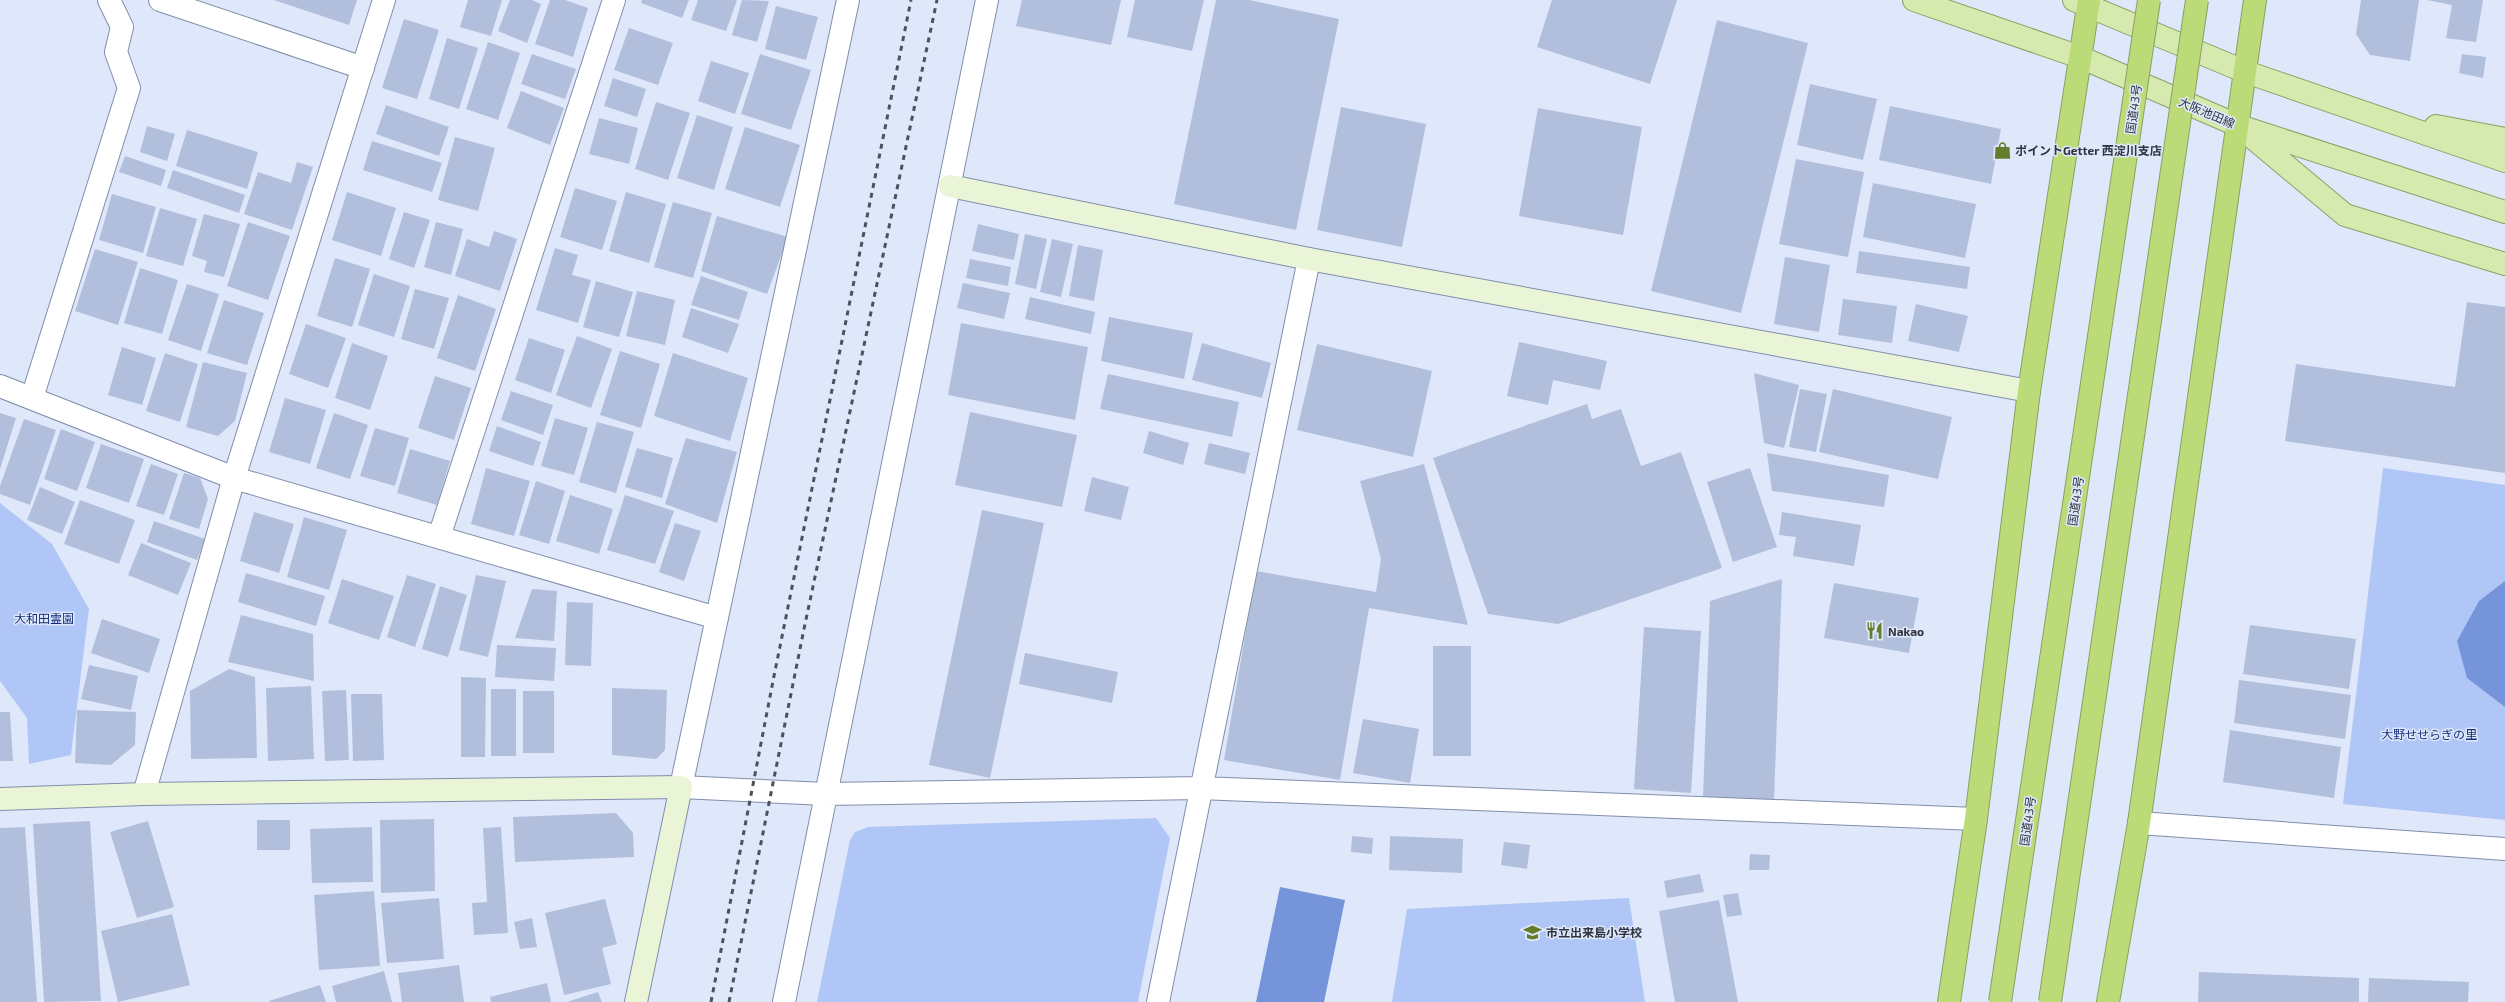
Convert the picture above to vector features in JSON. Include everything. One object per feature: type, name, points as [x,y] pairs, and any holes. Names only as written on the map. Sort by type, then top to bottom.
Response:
[{"type":"highway","name":"国道43号","points":[[2000,1002],[2149,0]]},
{"type":"highway","points":[[2050,1002],[2197,0]]},
{"type":"highway","points":[[2108,1002],[2139,823],[2256,0]]},
{"type":"highway","points":[[1949,1002],[1976,819],[2029,391],[2080,57],[2084,2]]},
{"type":"main road","name":"大阪池田線","points":[[1914,0],[2080,57],[2239,126],[2505,212]]},
{"type":"main road","points":[[2084,2],[2246,72],[2352,110],[2505,161]]},
{"type":"main road","points":[[2352,110],[2505,139]]},
{"type":"main road","points":[[2239,126],[2345,215],[2505,264]]},
{"type":"street","points":[[32,398],[129,88],[116,52],[122,27],[109,0]]},
{"type":"street","points":[[160,0],[363,68]]},
{"type":"street","points":[[144,794],[234,478],[384,0]]},
{"type":"street","points":[[439,537],[614,0]]},
{"type":"street","points":[[636,1002],[716,618],[848,0]]},
{"type":"street","points":[[784,1002],[987,0]]},
{"type":"street","points":[[950,186],[1309,259],[2029,391]]},
{"type":"street","points":[[1158,1002],[1200,788],[1309,259]]},
{"type":"street","points":[[0,386],[234,478],[716,618]]},
{"type":"street","points":[[0,799],[144,794],[681,787],[825,794],[1200,788],[1976,819]]},
{"type":"street","points":[[2139,823],[2505,850]]},
{"type":"green space","name":"大野せせらぎの里","points":[[2383,468],[2505,485],[2505,820],[2343,804]]},
{"type":"green space","name":"大和田霊園","points":[[0,503],[52,544],[89,609],[71,755],[29,764],[27,718],[0,681]]},
{"type":"green space","points":[[1156,818],[1170,838],[1138,1002],[817,1002],[850,840],[855,832],[868,827]]},
{"type":"green space","points":[[1629,898],[1645,1002],[1392,1002],[1407,909]]},
{"type":"shaded area","points":[[2505,581],[2505,707],[2467,678],[2457,641],[2479,601]]},
{"type":"shaded area","points":[[1280,887],[1345,900],[1324,1002],[1256,1002]]},
{"type":"building","points":[[274,0],[357,0],[349,25]]},
{"type":"building","points":[[468,0],[502,0],[491,36],[460,27]]},
{"type":"building","points":[[510,0],[532,0],[541,4],[527,43],[498,31]]},
{"type":"building","points":[[550,0],[565,0],[588,8],[573,57],[535,44]]},
{"type":"building","points":[[642,0],[689,0],[682,18],[641,3]]},
{"type":"building","points":[[698,0],[737,0],[726,31],[691,20]]},
{"type":"building","points":[[742,0],[769,1],[757,42],[732,35]]},
{"type":"building","points":[[1022,0],[1121,0],[1111,45],[1016,26]]},
{"type":"building","points":[[1135,0],[1204,0],[1192,51],[1127,37]]},
{"type":"building","points":[[1216,0],[1249,0],[1339,19],[1296,230],[1174,204]]},
{"type":"building","points":[[1552,0],[1677,0],[1650,84],[1537,47]]},
{"type":"building","points":[[2361,0],[2419,0],[2410,61],[2370,55],[2356,34]]},
{"type":"building","points":[[2427,0],[2483,0],[2476,42],[2446,38],[2452,5]]},
{"type":"building","points":[[776,6],[818,17],[806,60],[765,49]]},
{"type":"building","points":[[404,19],[439,30],[417,99],[382,88]]},
{"type":"building","points":[[1717,20],[1808,43],[1741,313],[1651,291]]},
{"type":"building","points":[[629,28],[673,43],[658,85],[614,70]]},
{"type":"building","points":[[447,38],[478,48],[459,109],[429,99]]},
{"type":"building","points":[[488,42],[520,53],[498,120],[466,109]]},
{"type":"building","points":[[532,54],[576,69],[565,99],[521,84]]},
{"type":"building","points":[[760,54],[811,70],[791,130],[741,114]]},
{"type":"building","points":[[2462,54],[2486,57],[2483,78],[2459,73]]},
{"type":"building","points":[[711,61],[749,73],[735,114],[698,101]]},
{"type":"building","points":[[613,78],[646,89],[637,117],[604,106]]},
{"type":"building","points":[[1810,84],[1877,99],[1863,160],[1797,145]]},
{"type":"building","points":[[521,91],[564,108],[550,145],[507,128]]},
{"type":"building","points":[[656,102],[690,113],[668,180],[635,169]]},
{"type":"building","points":[[386,105],[449,127],[439,156],[376,134]]},
{"type":"building","points":[[1890,106],[2001,129],[1991,184],[1879,160]]},
{"type":"building","points":[[1341,107],[1426,124],[1402,247],[1317,230]]},
{"type":"building","points":[[1538,108],[1642,127],[1623,235],[1519,216]]},
{"type":"building","points":[[697,115],[733,127],[714,190],[677,178]]},
{"type":"building","points":[[599,118],[638,128],[629,164],[589,154]]},
{"type":"building","points":[[147,126],[175,134],[167,161],[140,152]]},
{"type":"building","points":[[745,127],[800,145],[780,207],[725,189]]},
{"type":"building","points":[[187,130],[258,152],[247,189],[176,166]]},
{"type":"building","points":[[455,137],[495,148],[478,211],[438,200]]},
{"type":"building","points":[[372,141],[442,163],[432,192],[363,170]]},
{"type":"building","points":[[125,156],[166,170],[161,186],[119,172]]},
{"type":"building","points":[[1796,159],[1864,172],[1848,257],[1779,244]]},
{"type":"building","points":[[297,162],[313,167],[292,230],[244,214],[258,172],[291,183]]},
{"type":"building","points":[[173,170],[245,195],[239,213],[167,188]]},
{"type":"building","points":[[1873,183],[1976,204],[1965,258],[1863,237]]},
{"type":"building","points":[[575,188],[617,201],[602,250],[560,237]]},
{"type":"building","points":[[347,192],[396,208],[381,256],[332,240]]},
{"type":"building","points":[[626,192],[666,204],[649,263],[609,251]]},
{"type":"building","points":[[112,194],[156,207],[143,253],[99,240]]},
{"type":"building","points":[[673,202],[712,213],[693,278],[654,267]]},
{"type":"building","points":[[160,208],[197,219],[183,266],[146,256]]},
{"type":"building","points":[[404,212],[430,220],[414,268],[389,259]]},
{"type":"building","points":[[204,214],[240,224],[224,277],[204,272],[207,261],[192,256]]},
{"type":"building","points":[[717,216],[788,237],[767,294],[701,271]]},
{"type":"building","points":[[248,222],[290,236],[268,300],[227,286]]},
{"type":"building","points":[[436,222],[463,229],[451,275],[424,267]]},
{"type":"building","points":[[978,224],[1019,234],[1014,260],[972,251]]},
{"type":"building","points":[[494,231],[517,239],[500,291],[455,276],[467,239],[489,247]]},
{"type":"building","points":[[1025,234],[1047,239],[1036,289],[1015,284]]},
{"type":"building","points":[[1052,239],[1073,244],[1061,297],[1040,292]]},
{"type":"building","points":[[1078,245],[1103,250],[1094,301],[1069,296]]},
{"type":"building","points":[[555,248],[578,255],[572,275],[591,280],[578,323],[536,310]]},
{"type":"building","points":[[95,249],[138,262],[118,325],[75,311]]},
{"type":"building","points":[[1859,251],[1970,267],[1967,289],[1856,273]]},
{"type":"building","points":[[1785,257],[1830,265],[1819,332],[1774,324]]},
{"type":"building","points":[[335,258],[370,269],[352,327],[317,316]]},
{"type":"building","points":[[970,259],[1011,267],[1008,286],[966,278]]},
{"type":"building","points":[[140,268],[178,280],[162,334],[124,323]]},
{"type":"building","points":[[374,274],[410,286],[394,337],[358,325]]},
{"type":"building","points":[[701,276],[748,292],[739,320],[691,305]]},
{"type":"building","points":[[596,281],[633,292],[619,337],[583,327]]},
{"type":"building","points":[[963,283],[1010,293],[1004,319],[957,308]]},
{"type":"building","points":[[187,284],[219,294],[201,351],[168,340]]},
{"type":"building","points":[[415,289],[449,298],[434,349],[401,339]]},
{"type":"building","points":[[637,291],[675,300],[665,345],[626,336]]},
{"type":"building","points":[[458,295],[496,309],[475,371],[437,358]]},
{"type":"building","points":[[1030,297],[1095,312],[1091,334],[1025,319]]},
{"type":"building","points":[[1843,299],[1897,306],[1892,343],[1838,335]]},
{"type":"building","points":[[224,300],[264,313],[247,365],[207,353]]},
{"type":"building","points":[[2467,302],[2505,307],[2505,473],[2285,441],[2296,364],[2455,387]]},
{"type":"building","points":[[1916,304],[1968,316],[1959,352],[1908,341]]},
{"type":"building","points":[[691,308],[739,324],[728,353],[682,337]]},
{"type":"building","points":[[1109,317],[1193,333],[1184,379],[1101,361]]},
{"type":"building","points":[[961,323],[1088,347],[1075,420],[948,395]]},
{"type":"building","points":[[306,324],[346,338],[328,388],[289,374]]},
{"type":"building","points":[[577,336],[612,349],[591,408],[556,395]]},
{"type":"building","points":[[529,338],[565,350],[551,393],[515,380]]},
{"type":"building","points":[[1519,342],[1607,361],[1600,390],[1553,380],[1548,405],[1507,396]]},
{"type":"building","points":[[352,343],[388,356],[370,410],[335,398]]},
{"type":"building","points":[[1202,343],[1271,363],[1262,398],[1192,380]]},
{"type":"building","points":[[1317,344],[1432,371],[1413,457],[1297,430]]},
{"type":"building","points":[[122,347],[156,358],[142,405],[108,395]]},
{"type":"building","points":[[620,351],[660,364],[641,428],[600,415]]},
{"type":"building","points":[[165,353],[198,364],[180,422],[146,411]]},
{"type":"building","points":[[673,353],[748,378],[730,441],[654,416]]},
{"type":"building","points":[[203,362],[247,373],[235,421],[218,436],[186,427]]},
{"type":"building","points":[[1754,373],[1799,385],[1784,448],[1764,443]]},
{"type":"building","points":[[1108,374],[1239,402],[1232,437],[1100,409]]},
{"type":"building","points":[[435,376],[471,388],[454,440],[418,428]]},
{"type":"building","points":[[1800,389],[1827,394],[1816,452],[1789,447]]},
{"type":"building","points":[[1833,389],[1952,417],[1938,479],[1819,452]]},
{"type":"building","points":[[511,391],[553,405],[543,435],[501,420]]},
{"type":"building","points":[[285,398],[326,410],[310,464],[269,452]]},
{"type":"building","points":[[1587,404],[1592,419],[1621,409],[1641,466],[1681,452],[1722,568],[1558,624],[1488,614],[1433,458]]},
{"type":"building","points":[[970,412],[1077,435],[1062,507],[955,485]]},
{"type":"building","points":[[0,413],[16,418],[0,469]]},
{"type":"building","points":[[334,413],[368,425],[350,479],[316,468]]},
{"type":"building","points":[[555,418],[588,428],[574,475],[541,466]]},
{"type":"building","points":[[24,419],[56,430],[30,505],[0,494],[0,486]]},
{"type":"building","points":[[597,422],[634,432],[616,493],[579,482]]},
{"type":"building","points":[[497,426],[541,442],[533,466],[489,451]]},
{"type":"building","points":[[375,428],[409,438],[395,486],[360,476]]},
{"type":"building","points":[[61,429],[95,442],[77,491],[44,479]]},
{"type":"building","points":[[1149,431],[1189,443],[1183,465],[1143,453]]},
{"type":"building","points":[[686,438],[737,452],[717,523],[665,504]]},
{"type":"building","points":[[1209,443],[1250,453],[1245,474],[1204,464]]},
{"type":"building","points":[[101,444],[144,459],[129,503],[86,488]]},
{"type":"building","points":[[637,448],[673,458],[662,498],[625,487]]},
{"type":"building","points":[[410,449],[450,461],[437,505],[397,493]]},
{"type":"building","points":[[1767,453],[1889,475],[1884,507],[1772,491]]},
{"type":"building","points":[[151,464],[178,474],[164,515],[136,506]]},
{"type":"building","points":[[1424,464],[1468,625],[1369,608],[1340,780],[1224,760],[1256,571],[1376,592],[1381,559],[1360,481]]},
{"type":"building","points":[[486,468],[530,481],[514,536],[471,524]]},
{"type":"building","points":[[1750,468],[1777,547],[1733,562],[1707,482]]},
{"type":"building","points":[[184,473],[200,478],[208,499],[199,529],[169,519]]},
{"type":"building","points":[[1092,477],[1129,487],[1121,520],[1084,511]]},
{"type":"building","points":[[536,481],[565,491],[549,544],[519,535]]},
{"type":"building","points":[[40,487],[75,502],[62,534],[27,520]]},
{"type":"building","points":[[570,495],[613,509],[599,554],[556,541]]},
{"type":"building","points":[[625,495],[674,511],[655,564],[607,550]]},
{"type":"building","points":[[80,500],[135,520],[119,564],[64,544]]},
{"type":"building","points":[[982,510],[1044,523],[990,778],[929,765]]},
{"type":"building","points":[[254,512],[294,524],[279,573],[240,561]]},
{"type":"building","points":[[1782,512],[1861,525],[1854,566],[1793,556],[1796,537],[1779,535]]},
{"type":"building","points":[[304,517],[347,530],[329,590],[287,577]]},
{"type":"building","points":[[154,521],[205,539],[197,560],[147,542]]},
{"type":"building","points":[[675,523],[701,531],[684,581],[659,572]]},
{"type":"building","points":[[141,543],[191,563],[178,595],[128,575]]},
{"type":"building","points":[[246,573],[325,596],[316,626],[238,602]]},
{"type":"building","points":[[407,575],[436,584],[415,647],[387,637]]},
{"type":"building","points":[[476,575],[506,581],[488,657],[459,650]]},
{"type":"building","points":[[342,579],[394,596],[379,640],[328,623]]},
{"type":"building","points":[[1782,579],[1774,800],[1703,798],[1710,601]]},
{"type":"building","points":[[1834,583],[1919,598],[1909,653],[1824,638]]},
{"type":"building","points":[[440,586],[467,595],[448,657],[422,649]]},
{"type":"building","points":[[532,589],[557,591],[554,641],[515,638]]},
{"type":"building","points":[[567,602],[593,603],[591,666],[565,665]]},
{"type":"building","points":[[241,615],[313,634],[314,681],[228,662]]},
{"type":"building","points":[[102,619],[160,639],[149,673],[91,653]]},
{"type":"building","points":[[2250,625],[2356,639],[2349,689],[2243,674]]},
{"type":"building","points":[[1644,627],[1701,631],[1691,793],[1634,789]]},
{"type":"building","points":[[497,645],[556,648],[554,681],[495,677]]},
{"type":"building","points":[[1433,646],[1471,646],[1471,756],[1433,756]]},
{"type":"building","points":[[1025,653],[1118,672],[1112,703],[1019,684]]},
{"type":"building","points":[[89,665],[138,676],[131,710],[81,699]]},
{"type":"building","points":[[229,669],[255,677],[257,758],[191,759],[190,691]]},
{"type":"building","points":[[461,677],[486,678],[485,757],[461,757]]},
{"type":"building","points":[[2239,680],[2351,695],[2345,739],[2234,723]]},
{"type":"building","points":[[311,686],[314,759],[268,761],[266,688]]},
{"type":"building","points":[[612,688],[667,690],[665,750],[656,759],[612,755]]},
{"type":"building","points":[[491,689],[516,689],[516,756],[491,756]]},
{"type":"building","points":[[346,690],[349,760],[325,761],[322,691]]},
{"type":"building","points":[[523,691],[554,691],[554,753],[523,753]]},
{"type":"building","points":[[351,694],[382,694],[384,760],[353,761]]},
{"type":"building","points":[[77,710],[136,712],[135,745],[111,765],[75,763]]},
{"type":"building","points":[[0,712],[10,712],[13,761],[0,761]]},
{"type":"building","points":[[1363,719],[1419,729],[1410,783],[1353,773]]},
{"type":"building","points":[[2230,730],[2341,747],[2334,798],[2223,782]]},
{"type":"building","points":[[616,813],[633,833],[634,857],[515,862],[513,817]]},
{"type":"building","points":[[434,819],[435,891],[381,893],[380,820]]},
{"type":"building","points":[[257,820],[290,820],[290,850],[257,850]]},
{"type":"building","points":[[90,821],[101,1001],[44,1002],[33,824]]},
{"type":"building","points":[[148,821],[174,907],[137,918],[110,832]]},
{"type":"building","points":[[25,827],[37,1002],[0,1002],[0,828]]},
{"type":"building","points":[[372,827],[373,882],[312,883],[310,829]]},
{"type":"building","points":[[501,827],[508,933],[474,935],[472,903],[487,902],[483,828]]},
{"type":"building","points":[[1352,836],[1373,838],[1372,854],[1351,852]]},
{"type":"building","points":[[1390,836],[1463,839],[1462,873],[1389,870]]},
{"type":"building","points":[[1504,842],[1530,845],[1527,869],[1501,865]]},
{"type":"building","points":[[1750,854],[1770,855],[1769,870],[1749,870]]},
{"type":"building","points":[[1700,874],[1704,892],[1667,898],[1664,881]]},
{"type":"building","points":[[374,891],[380,966],[319,970],[314,895]]},
{"type":"building","points":[[1738,893],[1742,915],[1727,917],[1723,895]]},
{"type":"building","points":[[439,898],[444,959],[387,963],[381,903]]},
{"type":"building","points":[[605,899],[617,944],[602,948],[611,984],[564,995],[545,913]]},
{"type":"building","points":[[1719,900],[1738,1002],[1675,1002],[1659,911]]},
{"type":"building","points":[[172,914],[190,985],[118,1002],[101,931]]},
{"type":"building","points":[[532,918],[537,947],[520,949],[514,922]]},
{"type":"building","points":[[459,965],[464,1002],[402,1002],[398,973]]},
{"type":"building","points":[[384,971],[392,1002],[336,1002],[332,986]]},
{"type":"building","points":[[2199,972],[2359,978],[2359,1002],[2198,1002]]},
{"type":"building","points":[[2369,978],[2469,982],[2468,1002],[2368,1002]]},
{"type":"building","points":[[547,983],[551,1002],[491,1002],[490,997]]},
{"type":"building","points":[[320,985],[326,1002],[269,1001]]},
{"type":"building","points":[[598,992],[602,1002],[567,1002]]},
{"type":"railway","points":[[711,1002],[774,676],[911,0]]},
{"type":"railway","points":[[729,1002],[804,629],[937,0]]},
{"type":"place","name":"ポイントGetter 西淀川支店","points":[[2002,150]]},
{"type":"place","name":"Nakao","points":[[1875,631]]},
{"type":"place","name":"市立出来島小学校","points":[[1533,932]]}]
